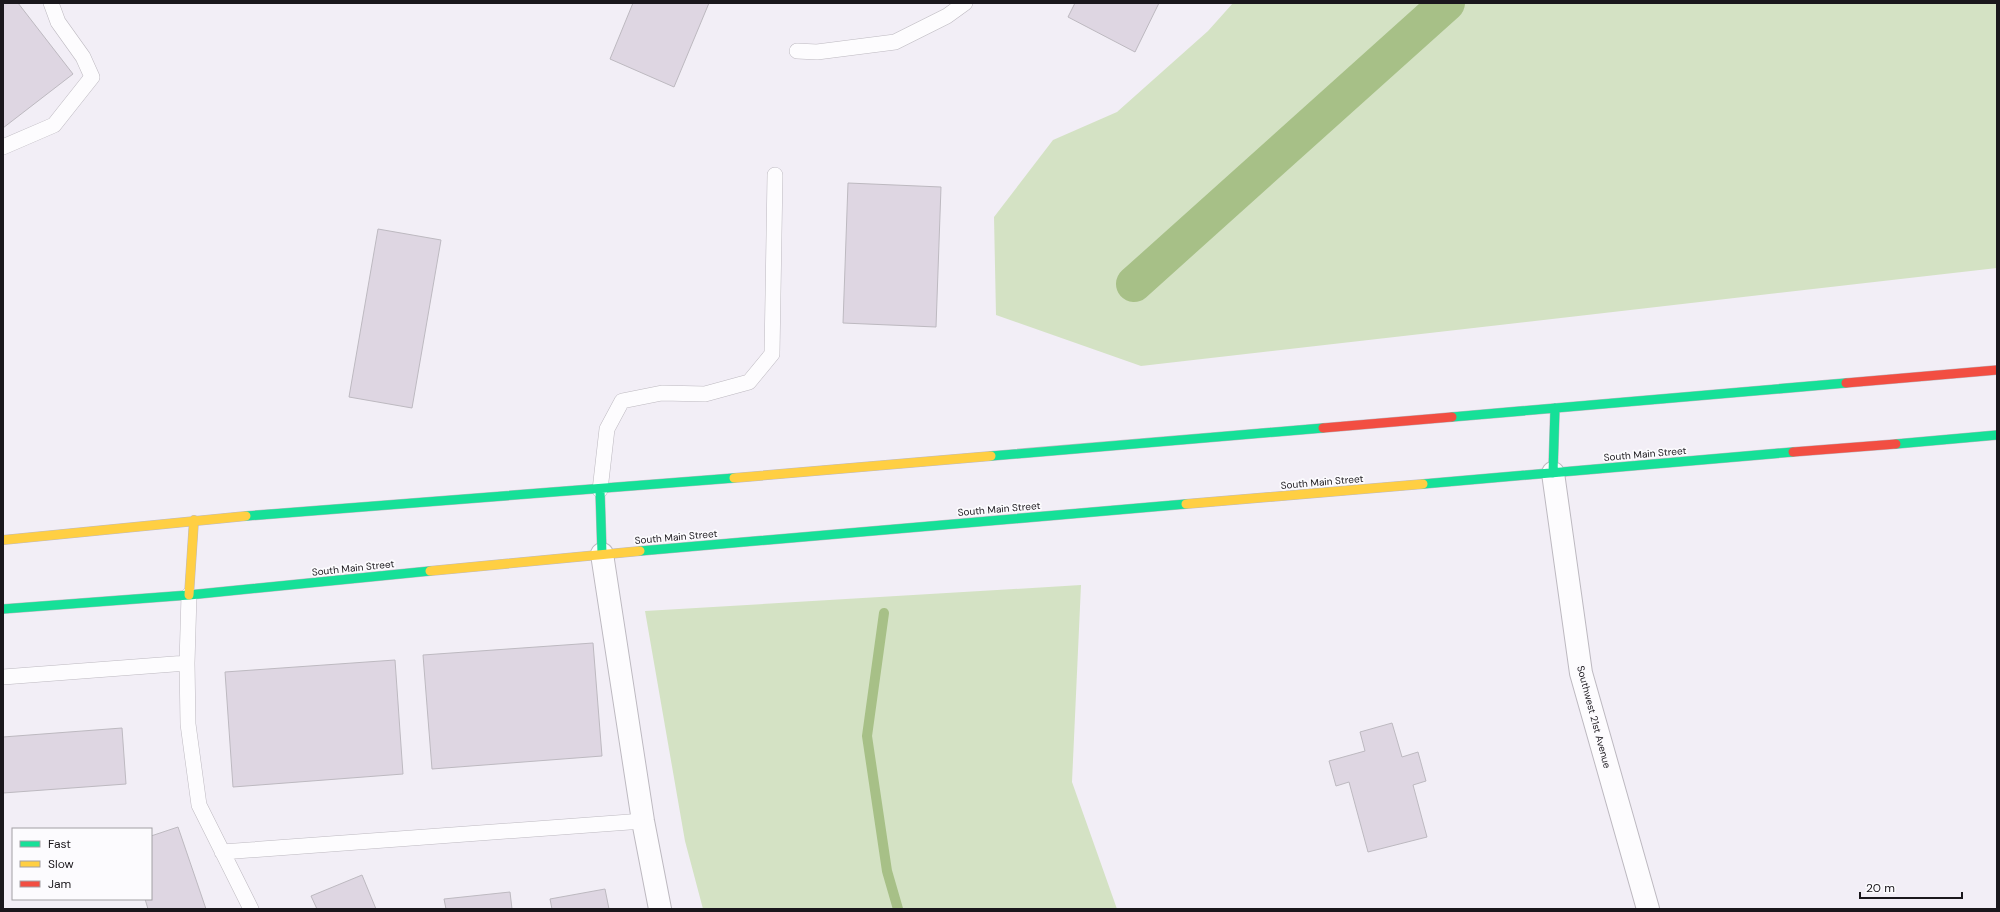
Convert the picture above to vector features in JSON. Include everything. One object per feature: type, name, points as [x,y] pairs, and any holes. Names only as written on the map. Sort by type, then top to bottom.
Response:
[{"type":"main road","points":[[3,540],[194,520],[600,490],[1997,370]]},
{"type":"main road","points":[[1553,473],[1555,408]]},
{"type":"main road","name":"South Main Street","points":[[3,609],[189,595],[602,554],[1997,435]]},
{"type":"main road","points":[[600,490],[602,554]]},
{"type":"main road","points":[[189,595],[194,520]]},
{"type":"street","name":"Southwest 21st Avenue","points":[[1553,473],[1580,673],[1648,909]]},
{"type":"street","points":[[602,554],[643,821],[660,909]]},
{"type":"lane","points":[[3,147],[54,126],[92,78],[83,57],[58,22],[51,3]]},
{"type":"lane","points":[[797,51],[817,52],[896,42],[947,16],[965,3]]},
{"type":"lane","points":[[600,490],[607,429],[622,401],[662,393],[706,394],[749,382],[772,354],[775,175]]},
{"type":"lane","points":[[189,595],[187,663],[188,724],[199,805],[252,909]]},
{"type":"lane","points":[[3,677],[187,663]]},
{"type":"lane","points":[[222,852],[643,821]]},
{"type":"green space","points":[[1233,3],[1997,3],[1997,268],[1141,366],[996,315],[994,217],[1053,140],[1117,112],[1208,31]]},
{"type":"green space","points":[[1081,585],[1072,782],[1117,909],[703,909],[685,841],[645,611]]},
{"type":"building","points":[[3,3],[18,3],[73,74],[3,128]]},
{"type":"building","points":[[633,3],[709,3],[674,87],[610,59]]},
{"type":"building","points":[[1075,3],[1159,3],[1135,52],[1068,17]]},
{"type":"building","points":[[848,183],[941,187],[936,327],[843,323]]},
{"type":"building","points":[[378,229],[441,240],[412,408],[349,397]]},
{"type":"building","points":[[593,643],[602,756],[432,769],[423,655]]},
{"type":"building","points":[[395,660],[403,774],[233,787],[225,672]]},
{"type":"building","points":[[1392,723],[1402,757],[1418,752],[1426,781],[1413,785],[1427,837],[1368,852],[1349,782],[1336,786],[1329,761],[1365,751],[1360,732]]},
{"type":"building","points":[[122,728],[126,784],[3,793],[3,737]]},
{"type":"building","points":[[178,827],[206,909],[148,909],[145,900],[152,900],[152,836]]},
{"type":"building","points":[[362,875],[376,909],[317,909],[311,896]]},
{"type":"building","points":[[605,889],[609,909],[552,909],[550,899]]},
{"type":"building","points":[[510,892],[512,909],[446,909],[444,899]]},
{"type":"waterway","points":[[1134,284],[1447,3]]},
{"type":"waterway","points":[[884,613],[867,736],[887,871],[898,909]]},
{"type":"traffic: fast","points":[[1452,417],[1846,383]]},
{"type":"traffic: fast","points":[[1553,473],[1555,408]]},
{"type":"traffic: fast","points":[[991,456],[1323,428]]},
{"type":"traffic: fast","points":[[1896,444],[1997,435]]},
{"type":"traffic: fast","points":[[1423,484],[1793,452]]},
{"type":"traffic: fast","points":[[246,516],[734,478]]},
{"type":"traffic: fast","points":[[600,490],[602,554]]},
{"type":"traffic: fast","points":[[640,551],[1186,504]]},
{"type":"traffic: fast","points":[[3,609],[189,595],[430,571]]},
{"type":"traffic: slow","points":[[734,478],[991,456]]},
{"type":"traffic: slow","points":[[1186,504],[1423,484]]},
{"type":"traffic: slow","points":[[3,540],[246,516]]},
{"type":"traffic: slow","points":[[189,595],[194,520]]},
{"type":"traffic: slow","points":[[430,571],[640,551]]},
{"type":"traffic: jam","points":[[1846,383],[1997,370]]},
{"type":"traffic: jam","points":[[1323,428],[1452,417]]},
{"type":"traffic: jam","points":[[1793,452],[1896,444]]}]
